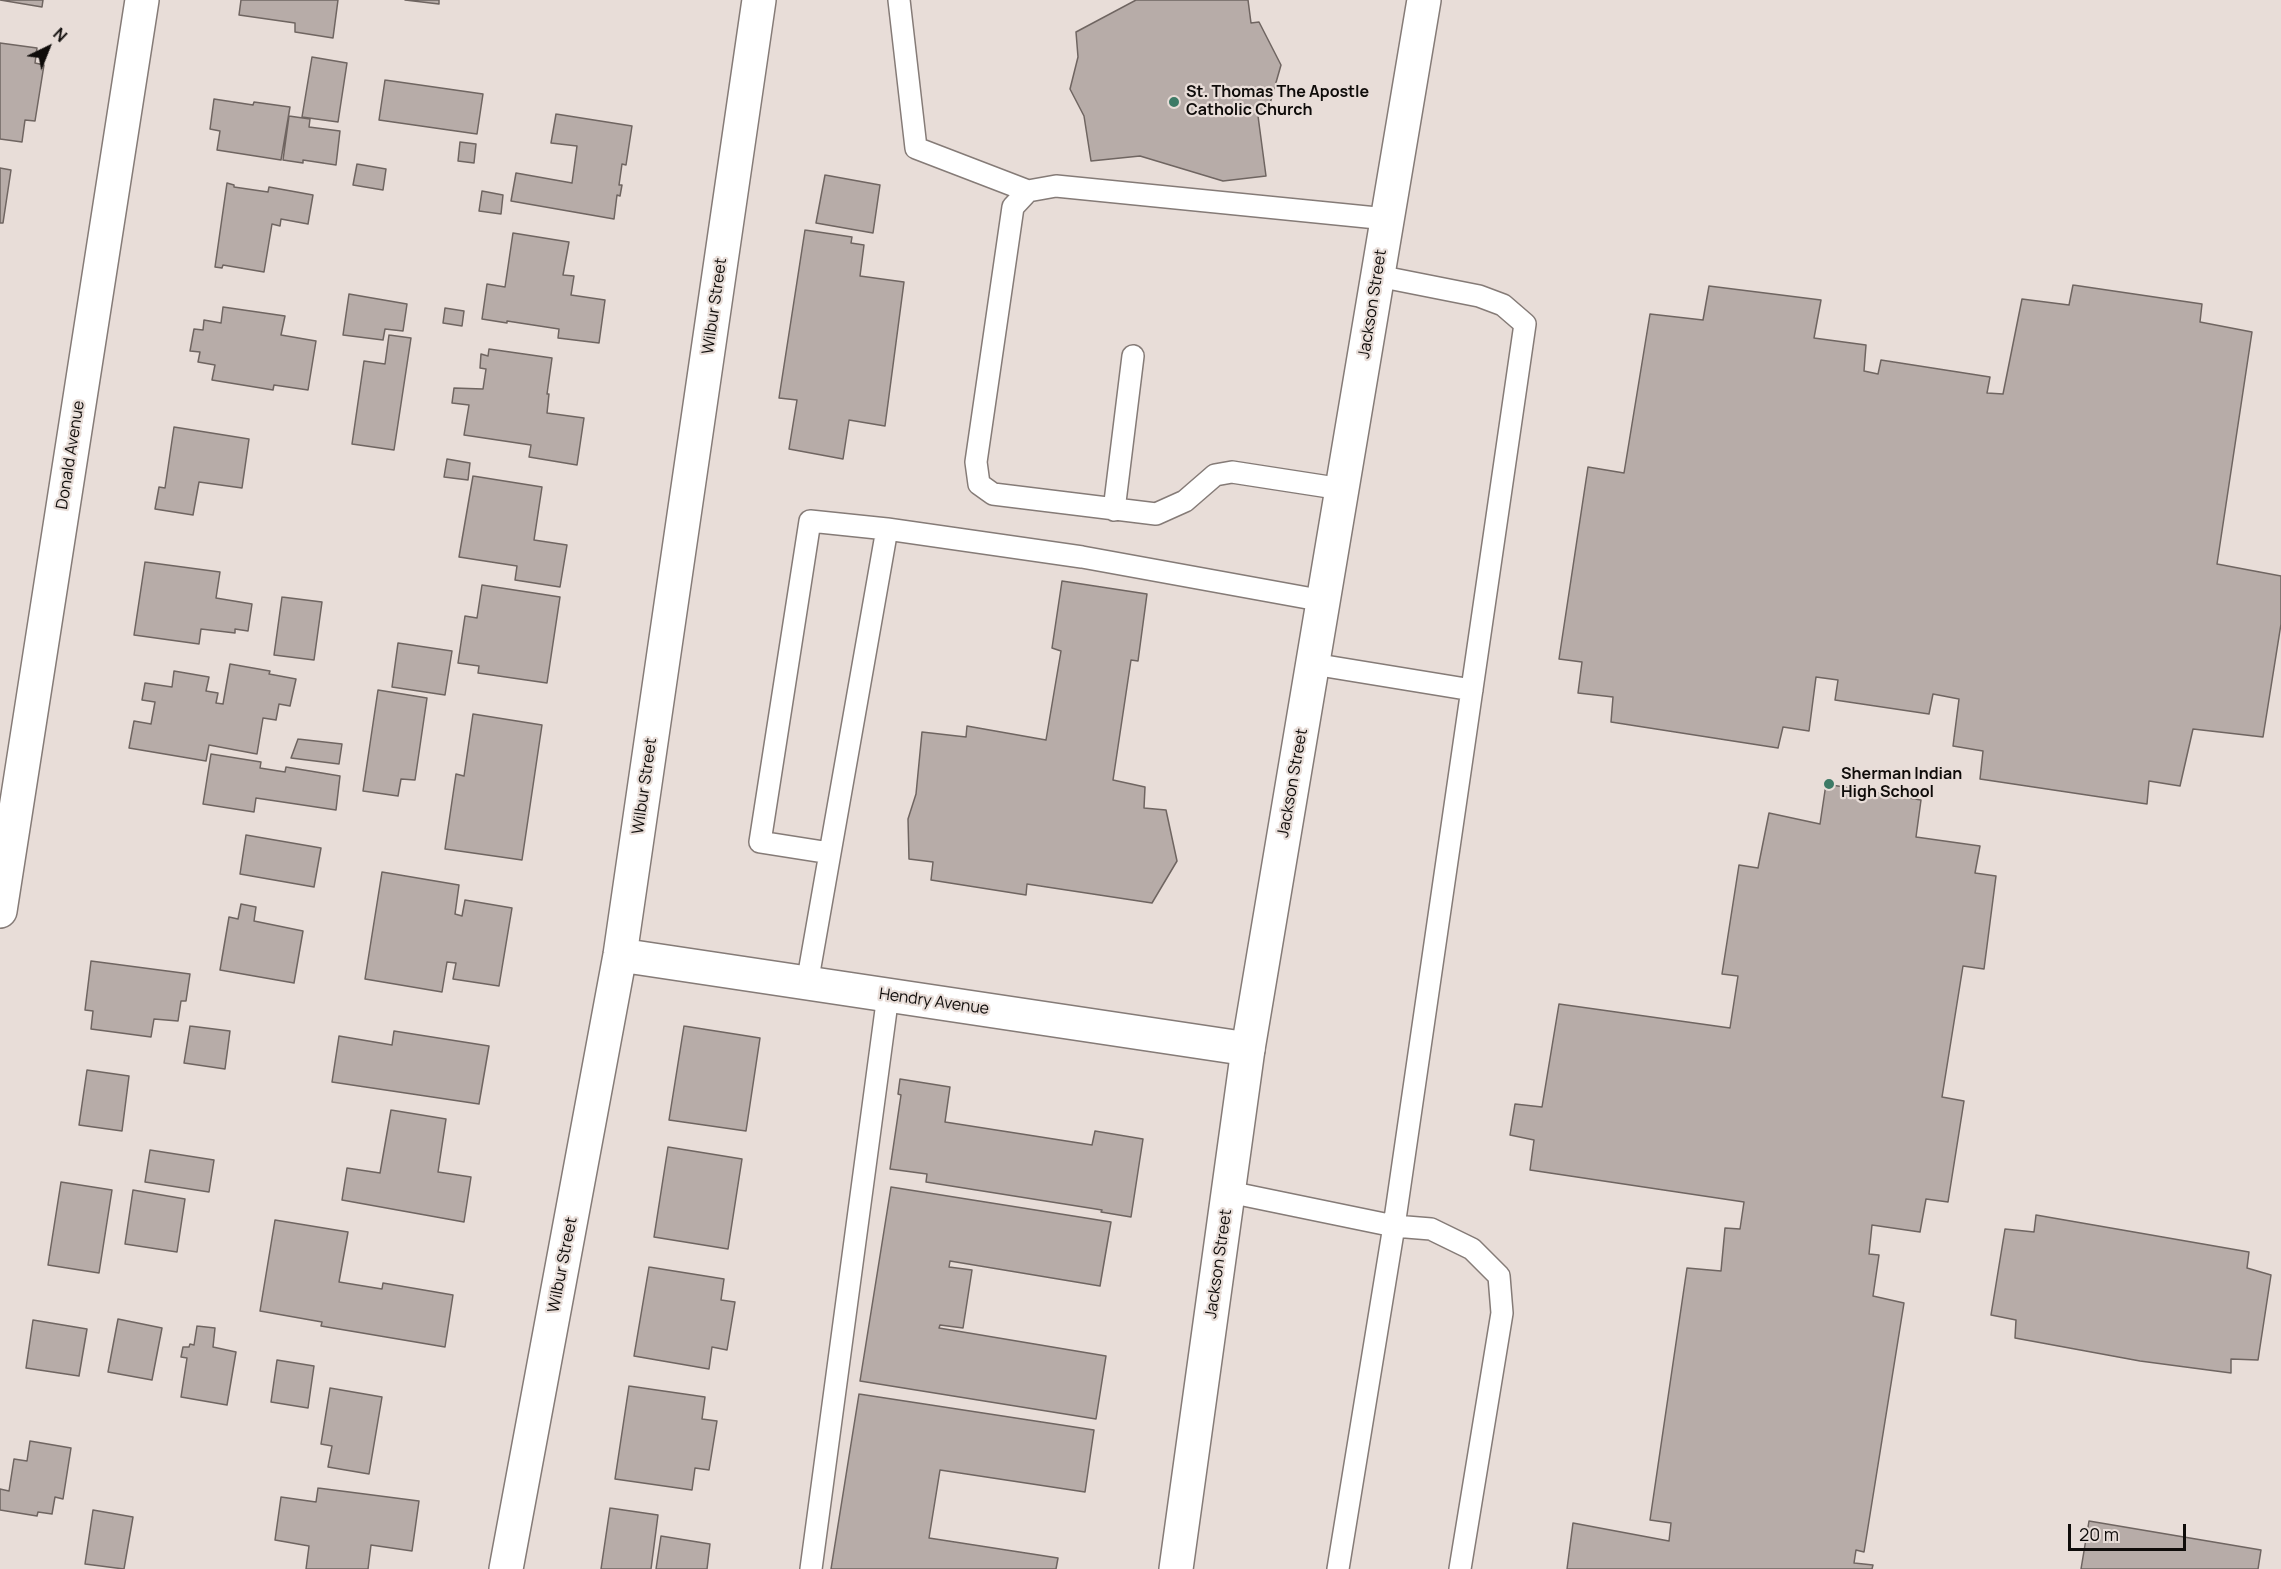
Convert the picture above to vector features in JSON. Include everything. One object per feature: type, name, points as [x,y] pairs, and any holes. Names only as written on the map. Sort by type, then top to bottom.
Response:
[{"type":"street","name":"Donald Avenue","points":[[0,911],[142,0]]},
{"type":"street","name":"Wilbur Street","points":[[506,1569],[620,956],[759,0]]},
{"type":"street","name":"Jackson Street","points":[[1176,1569],[1248,1049],[1424,0]]},
{"type":"street","name":"Hendry Avenue","points":[[620,956],[1248,1049]]},
{"type":"lane","points":[[899,0],[916,148],[1028,191],[1056,186],[1387,219]]},
{"type":"lane","points":[[1028,191],[1013,207],[976,462],[979,484],[993,494],[1156,514],[1185,501],[1215,475],[1232,472],[1342,489]]},
{"type":"lane","points":[[1338,1569],[1395,1226],[1525,324],[1503,305],[1479,296],[1378,276]]},
{"type":"lane","points":[[1114,510],[1133,356]]},
{"type":"lane","points":[[830,853],[760,842],[810,520],[1082,557],[1324,601]]},
{"type":"lane","points":[[807,984],[886,529]]},
{"type":"lane","points":[[1313,664],[1472,690]]},
{"type":"lane","points":[[811,1569],[888,995]]},
{"type":"lane","points":[[1228,1192],[1395,1226],[1431,1229],[1472,1249],[1499,1276],[1502,1313],[1460,1569]]},
{"type":"building","points":[[0,0],[43,0],[42,7]]},
{"type":"building","points":[[241,0],[338,0],[333,38],[295,32],[295,23],[239,15]]},
{"type":"building","points":[[405,0],[439,0],[439,4]]},
{"type":"building","name":"St. Thomas The Apostle Catholic Church","points":[[1136,0],[1248,0],[1251,23],[1259,22],[1281,65],[1267,114],[1258,116],[1266,176],[1223,181],[1140,156],[1091,161],[1084,116],[1070,89],[1078,57],[1076,32]]},
{"type":"building","points":[[0,43],[37,48],[35,63],[44,65],[35,121],[25,120],[22,142],[0,139]]},
{"type":"building","points":[[312,57],[347,63],[338,122],[302,117]]},
{"type":"building","points":[[385,80],[483,94],[477,134],[379,120]]},
{"type":"building","points":[[214,99],[253,105],[254,102],[290,107],[281,160],[217,150],[220,131],[210,129]]},
{"type":"building","points":[[556,114],[632,126],[626,165],[622,164],[619,185],[622,185],[620,196],[617,195],[614,219],[511,201],[516,173],[572,183],[577,146],[551,143]]},
{"type":"building","points":[[289,116],[310,119],[309,127],[340,131],[336,165],[303,160],[303,163],[283,160]]},
{"type":"building","points":[[460,142],[476,144],[474,163],[458,161]]},
{"type":"building","points":[[357,164],[386,169],[383,190],[353,185]]},
{"type":"building","points":[[0,168],[11,170],[3,223],[0,223]]},
{"type":"building","points":[[825,175],[880,185],[873,233],[816,223]]},
{"type":"building","points":[[227,183],[234,187],[268,192],[269,187],[313,195],[308,224],[281,219],[280,226],[272,224],[264,272],[223,265],[222,268],[215,267]]},
{"type":"building","points":[[482,191],[503,195],[501,214],[479,211]]},
{"type":"building","points":[[805,230],[852,237],[851,243],[864,245],[860,276],[904,282],[885,426],[849,420],[843,459],[789,449],[797,400],[779,398]]},
{"type":"building","points":[[513,233],[569,242],[563,275],[574,276],[571,295],[605,300],[599,343],[558,338],[559,329],[482,319],[487,284],[505,287]]},
{"type":"building","points":[[2073,285],[2202,304],[2200,322],[2252,332],[2217,564],[2281,576],[2281,624],[2263,737],[2193,729],[2180,786],[2149,781],[2147,804],[1980,779],[1983,751],[1953,746],[1959,699],[1933,694],[1929,714],[1835,700],[1838,680],[1816,677],[1809,731],[1783,727],[1778,748],[1611,722],[1613,697],[1578,693],[1582,662],[1559,659],[1588,467],[1624,473],[1650,314],[1703,320],[1709,286],[1821,300],[1814,338],[1866,345],[1864,371],[1878,374],[1881,360],[1990,377],[1987,393],[2003,394],[2022,299],[2069,305]]},
{"type":"building","points":[[349,294],[407,304],[403,331],[385,329],[383,340],[343,335]]},
{"type":"building","points":[[223,307],[285,316],[281,335],[316,341],[308,390],[274,385],[273,390],[212,380],[215,365],[198,362],[200,352],[190,351],[194,329],[203,330],[204,320],[221,323]]},
{"type":"building","points":[[445,308],[464,311],[462,326],[443,323]]},
{"type":"building","points":[[389,335],[411,338],[394,450],[352,444],[364,361],[385,364]]},
{"type":"building","points":[[489,349],[552,358],[547,413],[584,418],[577,465],[529,457],[531,445],[464,435],[469,405],[452,403],[454,388],[483,389],[486,369],[480,368],[481,354],[488,356]]},
{"type":"building","points":[[174,427],[249,439],[242,488],[199,482],[193,515],[155,509],[159,487],[165,488]]},
{"type":"building","points":[[447,459],[470,463],[468,480],[444,477]]},
{"type":"building","points":[[473,476],[542,487],[534,540],[567,545],[560,587],[515,580],[517,566],[459,557]]},
{"type":"building","points":[[145,562],[220,572],[216,598],[252,604],[248,631],[235,629],[235,633],[201,629],[199,644],[134,635]]},
{"type":"building","points":[[1062,581],[1147,594],[1138,661],[1131,660],[1113,780],[1145,787],[1144,808],[1166,810],[1177,861],[1152,903],[1027,884],[1026,895],[931,880],[933,862],[909,859],[908,819],[916,794],[922,732],[966,737],[967,726],[1046,740],[1061,651],[1052,648]]},
{"type":"building","points":[[482,585],[560,597],[547,683],[478,673],[479,666],[458,663],[465,616],[477,618]]},
{"type":"building","points":[[282,597],[322,602],[314,660],[274,655]]},
{"type":"building","points":[[398,643],[452,651],[445,695],[392,687]]},
{"type":"building","points":[[230,664],[270,671],[269,674],[296,679],[290,706],[279,704],[276,720],[263,718],[257,754],[209,745],[206,761],[129,748],[134,721],[151,724],[155,702],[142,700],[145,683],[172,687],[174,671],[209,677],[206,691],[218,693],[216,703],[223,704]]},
{"type":"building","points":[[378,690],[427,698],[415,780],[401,779],[398,796],[363,791]]},
{"type":"building","points":[[473,714],[542,725],[522,860],[445,849],[456,774],[464,776]]},
{"type":"building","points":[[298,739],[342,744],[339,764],[291,758]]},
{"type":"building","points":[[211,754],[261,762],[260,768],[285,772],[286,767],[340,776],[336,810],[256,798],[254,812],[203,804]]},
{"type":"building","points":[[1826,784],[1921,800],[1916,837],[1980,846],[1975,873],[1996,876],[1984,969],[1963,966],[1942,1097],[1964,1101],[1948,1202],[1926,1199],[1920,1232],[1872,1225],[1869,1254],[1879,1255],[1873,1296],[1904,1303],[1864,1552],[1856,1550],[1854,1563],[1873,1565],[1872,1569],[1567,1569],[1573,1523],[1669,1541],[1671,1523],[1650,1520],[1687,1268],[1721,1271],[1725,1228],[1740,1229],[1744,1202],[1530,1170],[1534,1140],[1510,1135],[1515,1104],[1542,1107],[1559,1004],[1730,1028],[1738,976],[1722,974],[1739,865],[1758,868],[1769,813],[1820,824]]},
{"type":"building","points":[[246,835],[321,848],[314,887],[240,874]]},
{"type":"building","points":[[382,872],[459,885],[455,914],[462,916],[465,900],[512,908],[499,986],[453,979],[456,963],[447,962],[442,992],[365,979]]},
{"type":"building","points":[[241,904],[256,907],[254,921],[303,931],[294,983],[220,970],[229,917],[238,919]]},
{"type":"building","points":[[91,961],[190,974],[186,1001],[181,1001],[178,1021],[154,1019],[151,1037],[91,1029],[93,1011],[85,1010]]},
{"type":"building","points":[[190,1026],[230,1031],[225,1069],[184,1063]]},
{"type":"building","points":[[684,1026],[760,1038],[746,1131],[669,1120]]},
{"type":"building","points":[[394,1031],[489,1046],[479,1104],[332,1082],[339,1036],[392,1045]]},
{"type":"building","points":[[87,1070],[129,1076],[122,1131],[79,1125]]},
{"type":"building","points":[[900,1079],[950,1087],[945,1122],[1092,1145],[1095,1131],[1143,1139],[1131,1217],[1101,1212],[1102,1210],[926,1182],[927,1174],[890,1169],[901,1095],[898,1094]]},
{"type":"building","points":[[391,1110],[446,1119],[438,1172],[471,1177],[464,1222],[342,1200],[347,1168],[380,1173]]},
{"type":"building","points":[[668,1147],[742,1159],[728,1249],[654,1237]]},
{"type":"building","points":[[150,1150],[214,1160],[209,1192],[145,1182]]},
{"type":"building","points":[[61,1182],[112,1190],[99,1273],[48,1265]]},
{"type":"building","points":[[891,1187],[1111,1222],[1100,1286],[950,1261],[949,1267],[972,1270],[963,1328],[940,1325],[939,1328],[1106,1356],[1096,1419],[860,1381]]},
{"type":"building","points":[[133,1190],[185,1199],[177,1252],[125,1244]]},
{"type":"building","points":[[2036,1215],[2249,1252],[2247,1268],[2271,1275],[2258,1360],[2231,1359],[2231,1373],[2140,1361],[2015,1338],[2016,1320],[1991,1315],[2005,1229],[2034,1232]]},
{"type":"building","points":[[275,1220],[348,1232],[339,1282],[382,1289],[383,1283],[453,1295],[445,1347],[321,1326],[322,1322],[260,1311]]},
{"type":"building","points":[[649,1267],[724,1279],[721,1300],[735,1302],[727,1350],[712,1347],[709,1369],[634,1356]]},
{"type":"building","points":[[118,1319],[162,1328],[152,1380],[108,1372]]},
{"type":"building","points":[[33,1320],[87,1329],[79,1376],[26,1368]]},
{"type":"building","points":[[197,1326],[215,1328],[213,1347],[236,1352],[227,1405],[181,1397],[187,1358],[181,1357],[183,1347],[194,1345]]},
{"type":"building","points":[[277,1360],[314,1366],[308,1408],[271,1402]]},
{"type":"building","points":[[629,1386],[705,1397],[702,1419],[717,1421],[709,1470],[695,1468],[692,1490],[615,1479]]},
{"type":"building","points":[[330,1388],[382,1397],[369,1474],[328,1467],[332,1446],[321,1444]]},
{"type":"building","points":[[859,1394],[1094,1430],[1085,1492],[940,1470],[929,1538],[1058,1558],[1056,1569],[831,1569]]},
{"type":"building","points":[[30,1441],[71,1448],[63,1499],[55,1497],[52,1514],[38,1512],[37,1516],[0,1510],[0,1489],[9,1491],[14,1459],[27,1461]]},
{"type":"building","points":[[318,1488],[419,1501],[412,1551],[371,1545],[368,1569],[306,1569],[309,1546],[275,1540],[281,1497],[316,1502]]},
{"type":"building","points":[[610,1508],[658,1515],[651,1569],[601,1569]]},
{"type":"building","points":[[93,1510],[133,1517],[124,1569],[85,1564]]},
{"type":"building","points":[[2089,1521],[2261,1550],[2258,1569],[2081,1569]]},
{"type":"building","points":[[661,1536],[710,1544],[707,1569],[656,1569]]},
{"type":"place","name":"St. Thomas The Apostle Catholic Church","points":[[1174,102]]},
{"type":"place","name":"Sherman Indian High School","points":[[1829,784]]}]
